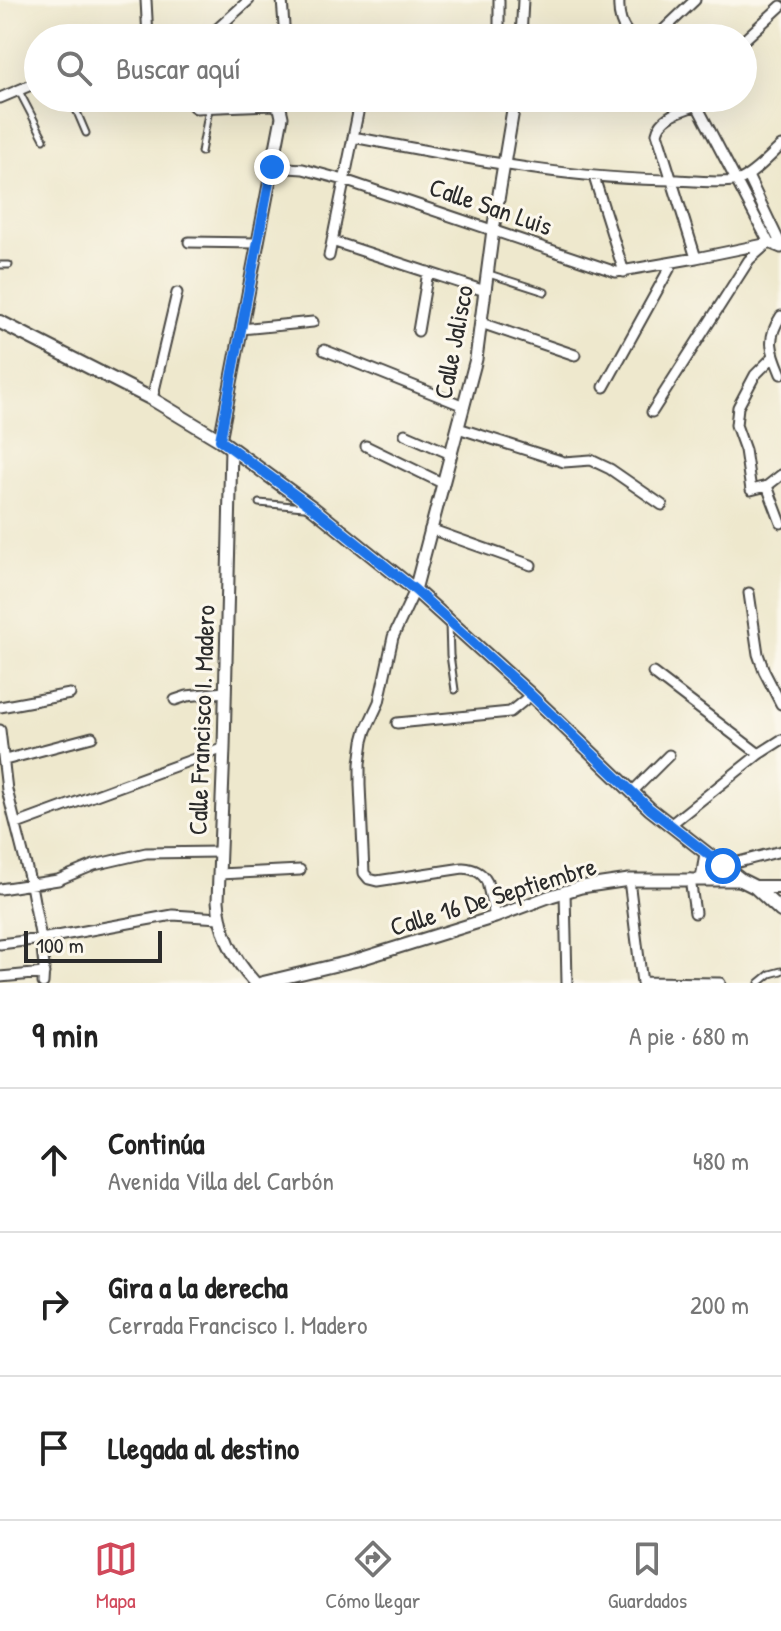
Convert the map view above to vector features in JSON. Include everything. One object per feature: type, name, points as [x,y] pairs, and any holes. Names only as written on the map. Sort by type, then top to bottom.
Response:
[{"type":"main road","points":[[0,322],[152,399],[220,440],[313,508],[415,590],[670,825],[741,880],[755,887],[781,911]]},
{"type":"main road","points":[[755,887],[781,887]]},
{"type":"street","points":[[146,0],[147,24]]},
{"type":"street","points":[[222,24],[249,0]]},
{"type":"street","points":[[282,0],[284,24]]},
{"type":"street","points":[[499,0],[499,24]]},
{"type":"street","points":[[522,24],[523,0]]},
{"type":"street","points":[[619,0],[618,14],[622,24]]},
{"type":"street","points":[[670,24],[695,0]]},
{"type":"street","points":[[757,28],[781,6]]},
{"type":"street","points":[[0,98],[24,88]]},
{"type":"street","points":[[220,440],[282,112]]},
{"type":"street","points":[[329,256],[358,112]]},
{"type":"street","name":"Calle Jalisco","points":[[415,590],[476,359],[513,112]]},
{"type":"street","points":[[676,112],[660,122],[657,133],[696,258]]},
{"type":"street","points":[[702,112],[781,247]]},
{"type":"street","points":[[353,137],[504,165],[594,177],[672,180],[743,178],[781,146]]},
{"type":"street","name":"Calle San Luis","points":[[272,167],[303,169],[344,180],[616,272],[624,272]]},
{"type":"street","points":[[594,177],[624,272],[769,243],[781,247]]},
{"type":"street","points":[[743,178],[769,243]]},
{"type":"street","points":[[332,241],[485,291]]},
{"type":"street","points":[[189,242],[257,243]]},
{"type":"street","points":[[652,412],[749,260],[769,243]]},
{"type":"street","points":[[604,387],[673,262]]},
{"type":"street","points":[[418,331],[428,272]]},
{"type":"street","points":[[152,399],[177,293]]},
{"type":"street","points":[[781,316],[771,336],[781,374]]},
{"type":"street","points":[[241,329],[313,322]]},
{"type":"street","points":[[481,323],[575,355]]},
{"type":"street","points":[[324,350],[464,406]]},
{"type":"street","points":[[774,356],[755,375],[738,407],[736,425],[745,450],[751,490],[767,486],[781,475]]},
{"type":"street","points":[[458,428],[564,462],[591,460],[610,469],[662,505]]},
{"type":"street","points":[[405,434],[451,454]]},
{"type":"street","points":[[366,446],[442,483]]},
{"type":"street","name":"Calle Francisco I. Madero","points":[[231,448],[218,901],[219,918],[232,950],[255,983]]},
{"type":"street","points":[[767,486],[781,523]]},
{"type":"street","points":[[430,529],[531,565]]},
{"type":"street","points":[[415,590],[393,637],[379,702],[366,730],[360,764],[364,873],[377,881],[463,868],[475,870],[485,877],[495,917]]},
{"type":"street","points":[[749,593],[758,654],[781,704]]},
{"type":"street","points":[[653,673],[759,754]]},
{"type":"street","points":[[175,700],[224,692]]},
{"type":"street","points":[[0,707],[70,694]]},
{"type":"street","points":[[397,723],[510,712],[531,695]]},
{"type":"street","points":[[0,730],[5,760],[4,790],[17,824],[31,885],[41,939],[44,978],[0,977]]},
{"type":"street","points":[[5,760],[92,737]]},
{"type":"street","points":[[670,825],[781,740]]},
{"type":"street","points":[[17,824],[224,748]]},
{"type":"street","points":[[632,792],[669,755]]},
{"type":"street","points":[[723,866],[781,851]]},
{"type":"street","points":[[0,889],[64,878],[94,865],[134,855],[220,852]]},
{"type":"street","points":[[695,913],[696,879],[706,853]]},
{"type":"street","points":[[219,874],[300,870]]},
{"type":"street","points":[[629,880],[642,983],[720,983]]},
{"type":"street","name":"Calle 16 De Septiembre","points":[[261,983],[357,960],[495,917],[565,891],[629,880],[741,880]]},
{"type":"street","points":[[565,891],[567,983]]},
{"type":"street","points":[[0,944],[173,915],[219,918]]},
{"type":"lane","points":[[19,90],[24,100]]},
{"type":"lane","points":[[30,112],[44,139]]},
{"type":"lane","points":[[77,112],[86,133]]},
{"type":"lane","points":[[201,152],[208,112]]},
{"type":"lane","points":[[0,265],[9,265]]},
{"type":"lane","points":[[488,274],[545,292]]},
{"type":"lane","points":[[259,503],[313,508]]},
{"type":"lane","points":[[449,622],[455,690]]},
{"type":"lane","points":[[759,983],[770,974],[781,971]]},
{"type":"route","points":[[272,167],[220,440],[313,508],[415,590],[650,809],[723,866]]}]
